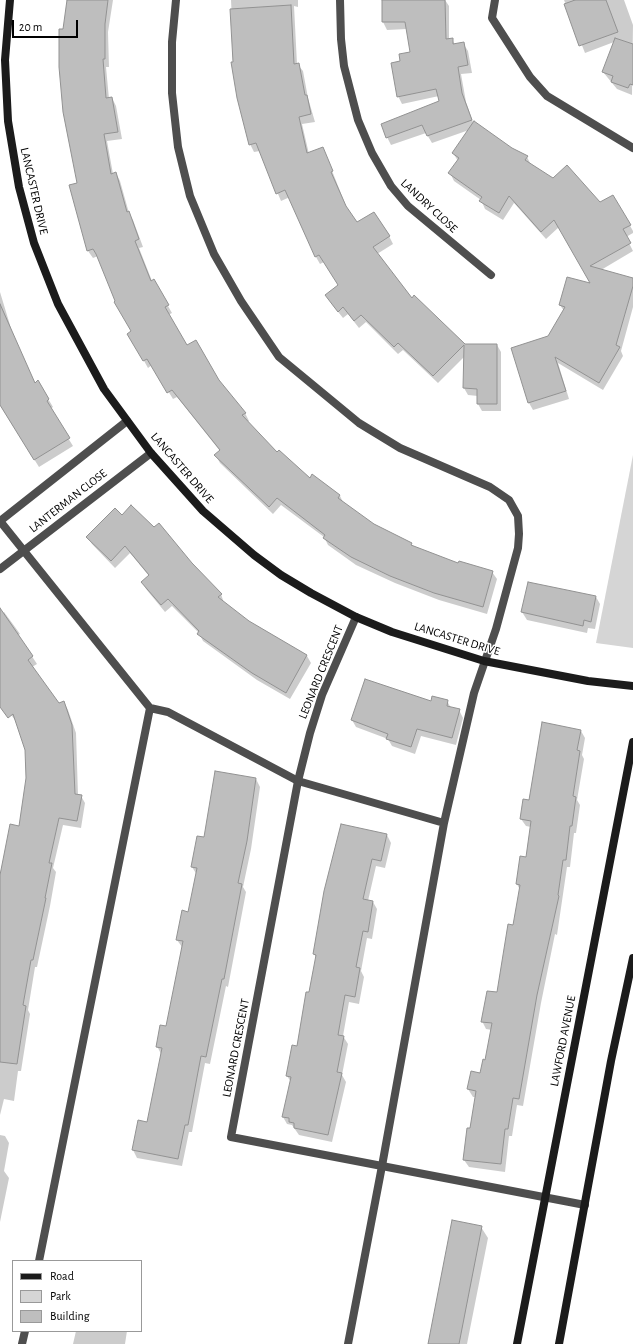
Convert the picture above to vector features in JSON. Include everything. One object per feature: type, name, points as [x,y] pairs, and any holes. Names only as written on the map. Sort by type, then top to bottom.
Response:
[{"type":"street","name":"LANCASTER DRIVE","points":[[10,0],[5,60],[8,121],[19,186],[34,243],[58,304],[104,389],[151,453],[203,511],[254,555],[311,594],[356,617],[392,632],[484,661],[588,681],[633,686]]},
{"type":"street","points":[[176,0],[172,42],[172,93],[178,147],[193,204],[214,254],[242,301],[279,357],[359,424],[400,448],[490,487],[509,500],[518,516],[520,534],[518,548],[496,630],[474,693],[444,823],[348,1344]]},
{"type":"street","name":"LANDRY CLOSE","points":[[340,0],[341,40],[346,72],[358,120],[372,152],[391,186],[408,206],[491,275]]},
{"type":"street","points":[[495,0],[492,18],[530,77],[547,96],[633,148]]},
{"type":"street","points":[[127,421],[0,521],[150,708],[168,712],[298,781],[444,823]]},
{"type":"street","name":"LANTERMAN CLOSE","points":[[0,569],[151,453]]},
{"type":"street","name":"LEONARD CRESCENT","points":[[356,617],[318,707],[298,781],[231,1137],[585,1205]]},
{"type":"street","points":[[39,1260],[150,708]]},
{"type":"street","name":"LAWFORD AVENUE","points":[[517,1344],[633,742]]},
{"type":"street","points":[[559,1344],[611,1061],[633,958]]},
{"type":"street","points":[[22,1344],[25,1332]]},
{"type":"green space","points":[[633,455],[633,648],[596,643]]},
{"type":"building","points":[[67,0],[108,0],[105,24],[105,59],[103,59],[106,98],[112,97],[118,132],[104,134],[111,174],[116,172],[127,212],[129,211],[139,239],[135,241],[151,281],[154,279],[169,305],[165,307],[187,345],[196,340],[219,380],[246,413],[242,415],[277,452],[279,450],[310,478],[312,474],[340,495],[338,498],[374,524],[412,543],[411,545],[458,563],[459,561],[493,571],[483,607],[434,593],[390,576],[351,557],[323,538],[325,535],[277,498],[269,507],[214,455],[220,450],[172,390],[167,393],[147,359],[143,361],[127,334],[131,331],[114,302],[115,301],[96,254],[93,249],[87,251],[69,185],[77,183],[63,112],[59,67],[59,29],[63,29]]},
{"type":"building","points":[[382,0],[445,0],[446,39],[453,38],[453,44],[464,42],[468,65],[458,67],[462,93],[472,120],[427,136],[422,125],[386,138],[381,124],[439,101],[436,89],[397,97],[391,63],[400,61],[399,54],[410,52],[405,22],[382,22]]},
{"type":"building","points":[[575,0],[606,0],[618,32],[579,46],[564,4]]},
{"type":"building","points":[[291,5],[294,64],[299,63],[305,95],[307,95],[311,114],[299,117],[307,153],[323,147],[333,171],[331,172],[346,206],[357,222],[374,212],[390,236],[373,247],[412,298],[414,295],[465,344],[497,344],[497,404],[477,404],[477,389],[463,388],[464,345],[433,376],[398,343],[394,347],[361,315],[354,321],[343,307],[338,312],[325,295],[338,285],[319,255],[315,257],[285,190],[276,194],[256,143],[249,145],[237,98],[231,62],[233,62],[230,9]]},
{"type":"building","points":[[615,38],[633,44],[633,85],[630,84],[628,88],[611,82],[613,76],[602,72]]},
{"type":"building","points":[[474,121],[512,148],[528,156],[525,160],[553,178],[567,165],[600,202],[613,195],[631,225],[623,229],[631,243],[590,266],[633,278],[633,286],[616,345],[620,347],[599,383],[555,357],[566,391],[528,403],[511,348],[548,336],[565,307],[559,305],[567,277],[590,283],[554,220],[541,232],[509,196],[499,213],[479,201],[482,197],[448,173],[459,158],[452,153]]},
{"type":"building","points":[[0,304],[35,383],[38,380],[49,399],[47,401],[70,438],[34,460],[0,405]]},
{"type":"building","points":[[131,505],[154,527],[159,523],[192,563],[222,594],[218,597],[249,621],[307,655],[286,693],[252,673],[197,634],[199,631],[168,599],[161,605],[141,582],[149,575],[125,546],[111,561],[86,537],[115,508],[122,515]]},
{"type":"building","points":[[528,582],[596,596],[591,622],[584,620],[583,626],[521,612]]},
{"type":"building","points":[[0,608],[33,656],[28,660],[59,703],[64,701],[72,725],[75,794],[82,795],[77,821],[59,818],[49,863],[52,863],[46,898],[33,960],[31,960],[23,1005],[26,1006],[17,1064],[0,1062],[0,875],[10,824],[19,826],[26,778],[25,750],[13,714],[8,718],[0,707]]},
{"type":"building","points":[[365,679],[431,701],[432,696],[448,700],[447,706],[460,709],[452,738],[417,729],[411,747],[386,739],[388,734],[351,720]]},
{"type":"building","points":[[542,722],[581,730],[577,750],[580,751],[573,796],[576,797],[572,826],[570,826],[566,860],[563,860],[559,896],[537,995],[519,1099],[513,1098],[508,1129],[505,1129],[501,1164],[463,1160],[467,1128],[470,1128],[476,1091],[467,1089],[471,1071],[480,1073],[483,1059],[485,1060],[492,1023],[481,1022],[487,991],[497,992],[508,924],[513,925],[520,885],[516,884],[520,856],[526,857],[531,821],[520,819],[523,799],[529,800]]},
{"type":"building","points":[[215,771],[256,778],[247,841],[238,883],[242,884],[224,979],[222,979],[206,1057],[201,1056],[188,1125],[185,1125],[178,1159],[132,1150],[138,1120],[147,1122],[162,1048],[156,1047],[160,1025],[166,1026],[183,941],[176,940],[182,910],[188,912],[197,868],[191,867],[197,836],[204,837]]},
{"type":"building","points":[[341,824],[387,834],[381,861],[372,859],[363,899],[373,901],[368,932],[363,931],[356,967],[360,968],[355,997],[345,995],[338,1035],[344,1036],[337,1072],[342,1073],[328,1135],[294,1128],[294,1123],[289,1122],[289,1118],[282,1117],[291,1077],[286,1076],[292,1045],[297,1046],[306,992],[309,992],[316,955],[313,954],[324,891]]},
{"type":"building","points":[[452,1220],[482,1226],[459,1344],[428,1344]]}]
